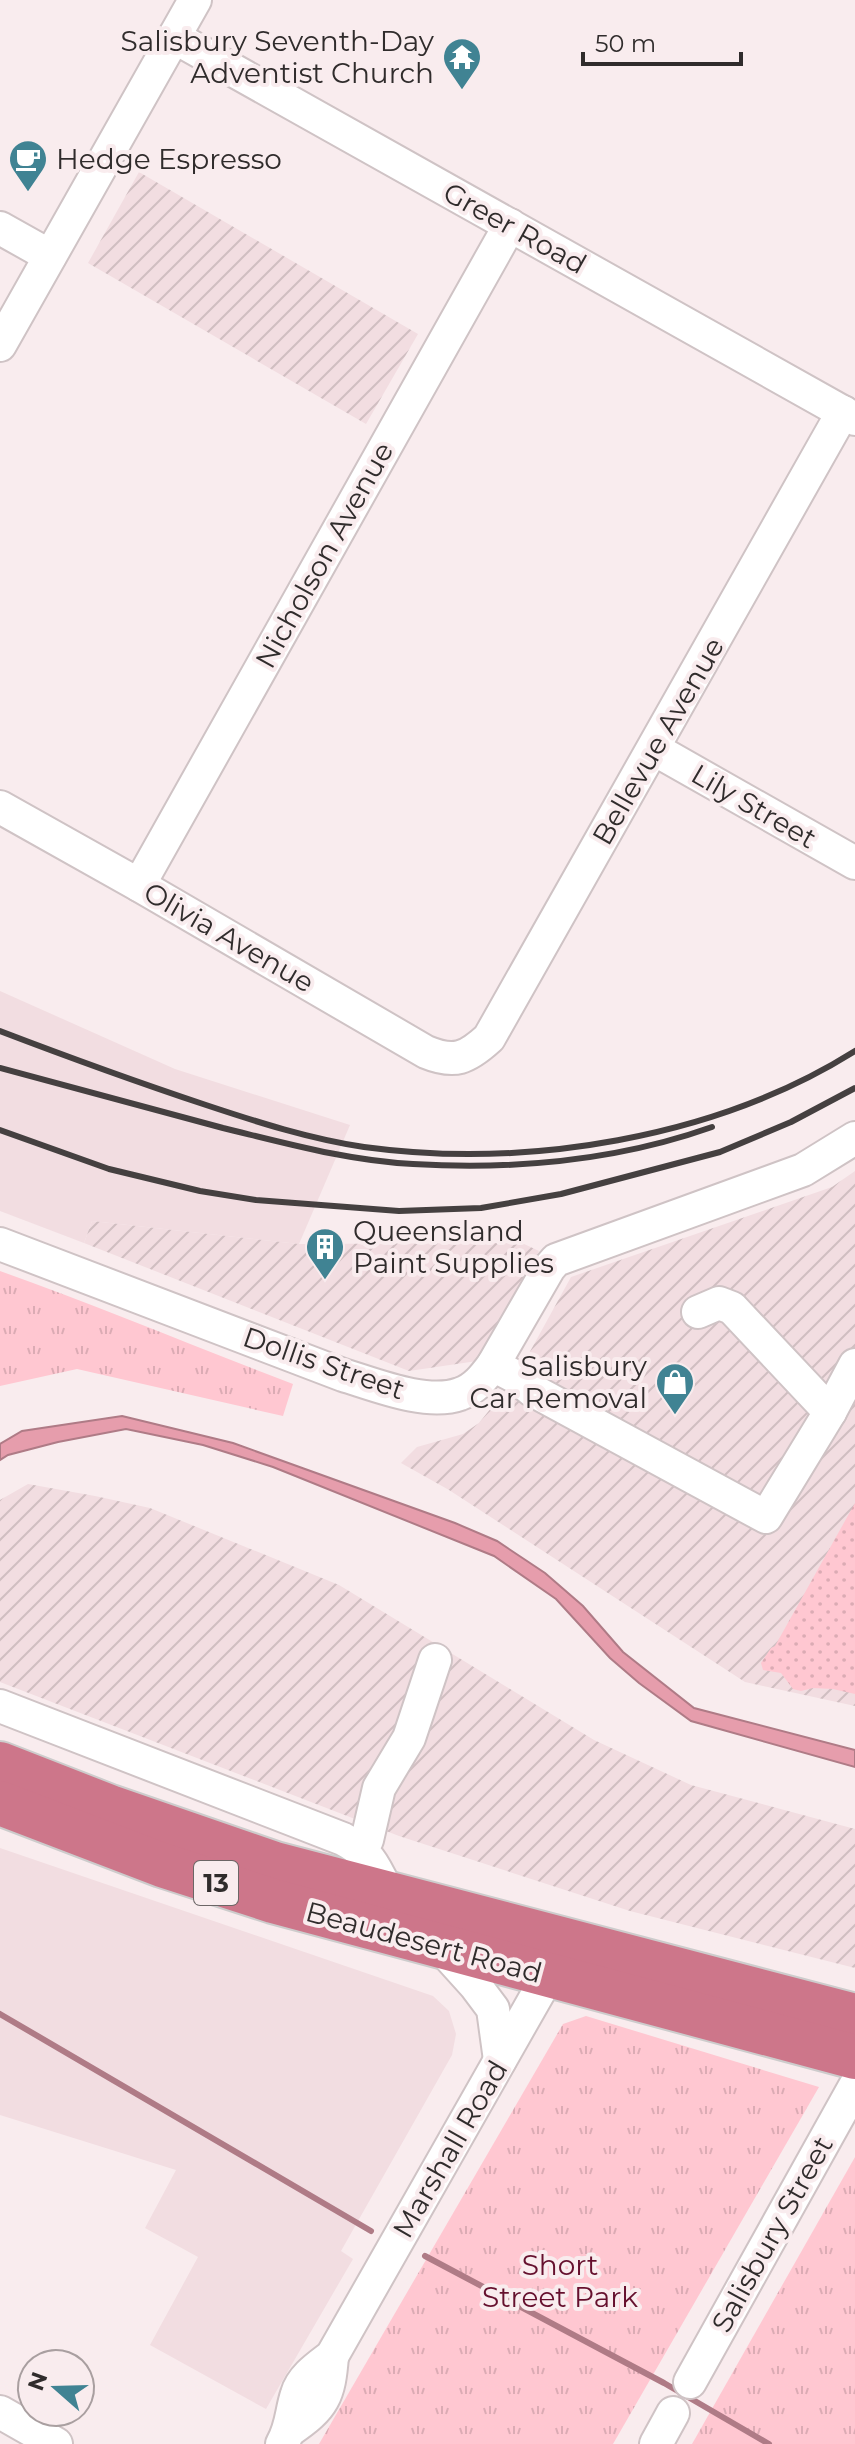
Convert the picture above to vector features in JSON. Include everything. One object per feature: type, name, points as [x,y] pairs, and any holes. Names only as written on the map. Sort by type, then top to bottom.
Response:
[{"type":"highway","name":"Beaudesert Road","points":[[0,1764],[189,1835],[275,1864],[388,1894],[556,1957],[855,2057]]},
{"type":"highway","name":"Beaudesert Road","points":[[0,1803],[162,1865],[273,1901],[438,1944],[556,1957],[855,2016]]},
{"type":"street","points":[[0,345],[195,0]]},
{"type":"street","name":"Greer Road","points":[[174,37],[849,416]]},
{"type":"street","name":"Nicholson Avenue","points":[[139,885],[510,225]]},
{"type":"street","points":[[0,228],[50,256]]},
{"type":"street","name":"Bellevue Avenue","points":[[460,1058],[474,1052],[489,1038],[849,416]]},
{"type":"street","name":"Lily Street","points":[[654,749],[855,863]]},
{"type":"street","name":"Olivia Avenue","points":[[0,807],[426,1052],[443,1059],[460,1058]]},
{"type":"street","name":"Dollis Street","points":[[0,1244],[343,1375],[399,1392],[436,1397],[463,1393],[482,1380],[556,1260],[803,1170],[855,1138]]},
{"type":"street","points":[[698,1312],[719,1303],[732,1308],[830,1412]]},
{"type":"street","points":[[493,1365],[532,1390],[766,1517],[855,1365]]},
{"type":"street","points":[[0,1706],[360,1848],[367,1840],[379,1788],[409,1738],[435,1660]]},
{"type":"street","name":"Beaudesert Road","points":[[360,1848],[377,1871],[388,1894]]},
{"type":"street","points":[[438,1944],[493,2009],[500,2060]]},
{"type":"street","name":"Marshall Road","points":[[286,2437],[325,2399],[332,2356],[556,1957]]},
{"type":"street","name":"Salisbury Street","points":[[690,2382],[855,2086]]},
{"type":"street","points":[[0,2412],[56,2444]]},
{"type":"street","points":[[656,2444],[673,2413]]},
{"type":"shaded area","points":[[139,172],[418,334],[366,424],[88,263]]},
{"type":"shaded area","points":[[0,991],[175,1069],[350,1125],[299,1244],[92,1221],[84,1243],[0,1211]]},
{"type":"shaded area","name":"Salisbury Car Removal","points":[[855,1171],[855,1706],[745,1682],[449,1490],[401,1463],[417,1447],[463,1434],[479,1423],[516,1377],[571,1277],[832,1187]]},
{"type":"shaded area","points":[[92,1221],[299,1244],[522,1243],[539,1251],[477,1361],[409,1371],[84,1243]]},
{"type":"shaded area","points":[[122,1416],[233,1443],[497,1541],[545,1573],[583,1606],[623,1652],[694,1708],[855,1750],[855,1767],[691,1721],[610,1658],[556,1599],[494,1556],[273,1467],[203,1445],[126,1429],[58,1442],[8,1455],[0,1460],[0,1444],[22,1431]]},
{"type":"shaded area","points":[[28,1484],[150,1508],[339,1585],[594,1740],[691,1785],[855,1829],[855,1968],[630,1911],[399,1836],[0,1682],[0,1500]]},
{"type":"shaded area","points":[[0,1848],[433,1996],[449,2011],[456,2034],[452,2055],[341,2251],[353,2259],[266,2409],[150,2345],[198,2257],[145,2228],[176,2170],[0,2115]]},
{"type":"green space","points":[[0,1271],[293,1384],[283,1416],[77,1369],[0,1386]]},
{"type":"green space","points":[[855,1503],[855,1694],[833,1689],[793,1689],[781,1673],[763,1670],[761,1663],[775,1646]]},
{"type":"green space","name":"Short Street Park","points":[[586,2016],[819,2087],[613,2444],[319,2444],[563,2024]]},
{"type":"green space","points":[[855,2157],[855,2444],[692,2444]]},
{"type":"waterway","points":[[0,2014],[371,2231]]},
{"type":"waterway","points":[[425,2256],[664,2383],[769,2444]]},
{"type":"railway","points":[[0,1031],[154,1087],[284,1129],[364,1147],[426,1153],[489,1154],[554,1149],[618,1140],[681,1126],[742,1106],[800,1081],[855,1051]]},
{"type":"railway","points":[[0,1068],[270,1140],[389,1162],[489,1166],[565,1160],[639,1148],[712,1127]]},
{"type":"railway","points":[[0,1130],[109,1169],[200,1191],[256,1200],[399,1211],[481,1208],[561,1194],[720,1152],[791,1122],[855,1088]]},
{"type":"place","name":"Salisbury Seventh-Day Adventist Church","points":[[462,91]]},
{"type":"place","name":"Hedge Espresso","points":[[28,193]]},
{"type":"place","name":"Queensland Paint Supplies","points":[[325,1281]]},
{"type":"place","name":"Salisbury Car Removal","points":[[675,1416]]}]
